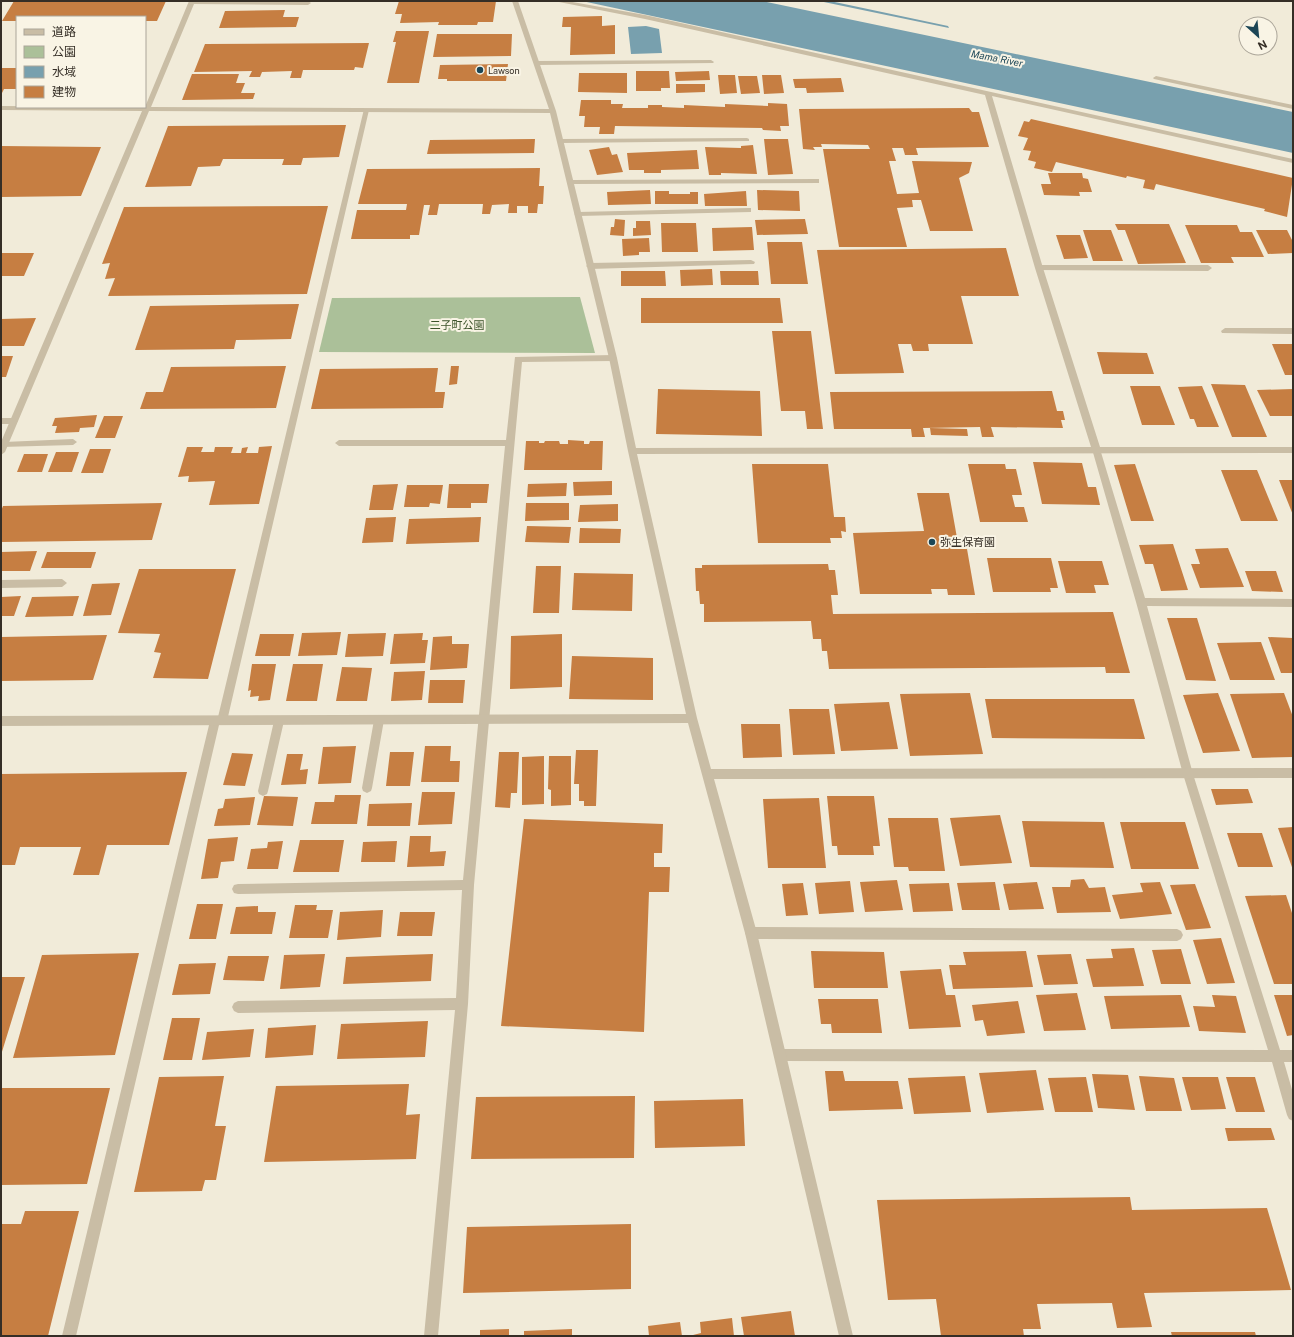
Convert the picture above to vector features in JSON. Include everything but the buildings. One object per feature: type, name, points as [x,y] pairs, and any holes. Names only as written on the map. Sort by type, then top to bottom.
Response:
[{"type":"street","points":[[73,442],[2,448],[148,108],[192,1],[308,3]]},
{"type":"street","points":[[515,1],[553,111],[571,182],[613,358],[632,451],[692,718],[751,933],[846,1336]]},
{"type":"street","points":[[557,1],[646,17],[1293,161]]},
{"type":"street","points":[[537,63],[710,62]]},
{"type":"street","points":[[1156,78],[1293,107]]},
{"type":"street","points":[[988,93],[1039,268],[1096,450],[1141,602],[1188,774],[1293,1115]]},
{"type":"street","points":[[1,108],[553,111]]},
{"type":"street","points":[[69,1336],[366,110]]},
{"type":"street","points":[[560,141],[747,140]]},
{"type":"street","points":[[571,182],[816,181]]},
{"type":"street","points":[[578,214],[748,210]]},
{"type":"street","points":[[590,266],[752,262]]},
{"type":"street","points":[[1039,268],[1208,268]]},
{"type":"street","points":[[1226,331],[1293,331]]},
{"type":"street","points":[[430,1336],[462,1004],[468,885],[518,359],[613,358]]},
{"type":"street","points":[[1,421],[14,421]]},
{"type":"street","points":[[339,443],[510,443]]},
{"type":"street","points":[[632,451],[1293,450]]},
{"type":"street","points":[[1,584],[62,583]]},
{"type":"street","points":[[1141,602],[1293,603]]},
{"type":"street","points":[[1,721],[279,721],[692,718]]},
{"type":"street","points":[[368,788],[379,720]]},
{"type":"street","points":[[263,791],[279,721]]},
{"type":"street","points":[[708,774],[1293,773]]},
{"type":"street","points":[[238,889],[468,885]]},
{"type":"street","points":[[751,933],[1177,935]]},
{"type":"street","points":[[238,1007],[462,1004]]},
{"type":"street","points":[[780,1055],[1293,1056]]},
{"type":"green space","name":"二子町公園","points":[[580,297],[595,353],[319,352],[332,298]]},
{"type":"water","name":"Mama River","points":[[582,1],[762,1],[1293,112],[1293,153]]},
{"type":"water","points":[[819,1],[830,1],[948,26],[949,28]]},
{"type":"water","points":[[646,26],[659,29],[662,53],[631,54],[628,27]]},
{"type":"place","name":"Lawson","points":[[480,70]]},
{"type":"place","name":"弥生保育園","points":[[932,542]]}]
